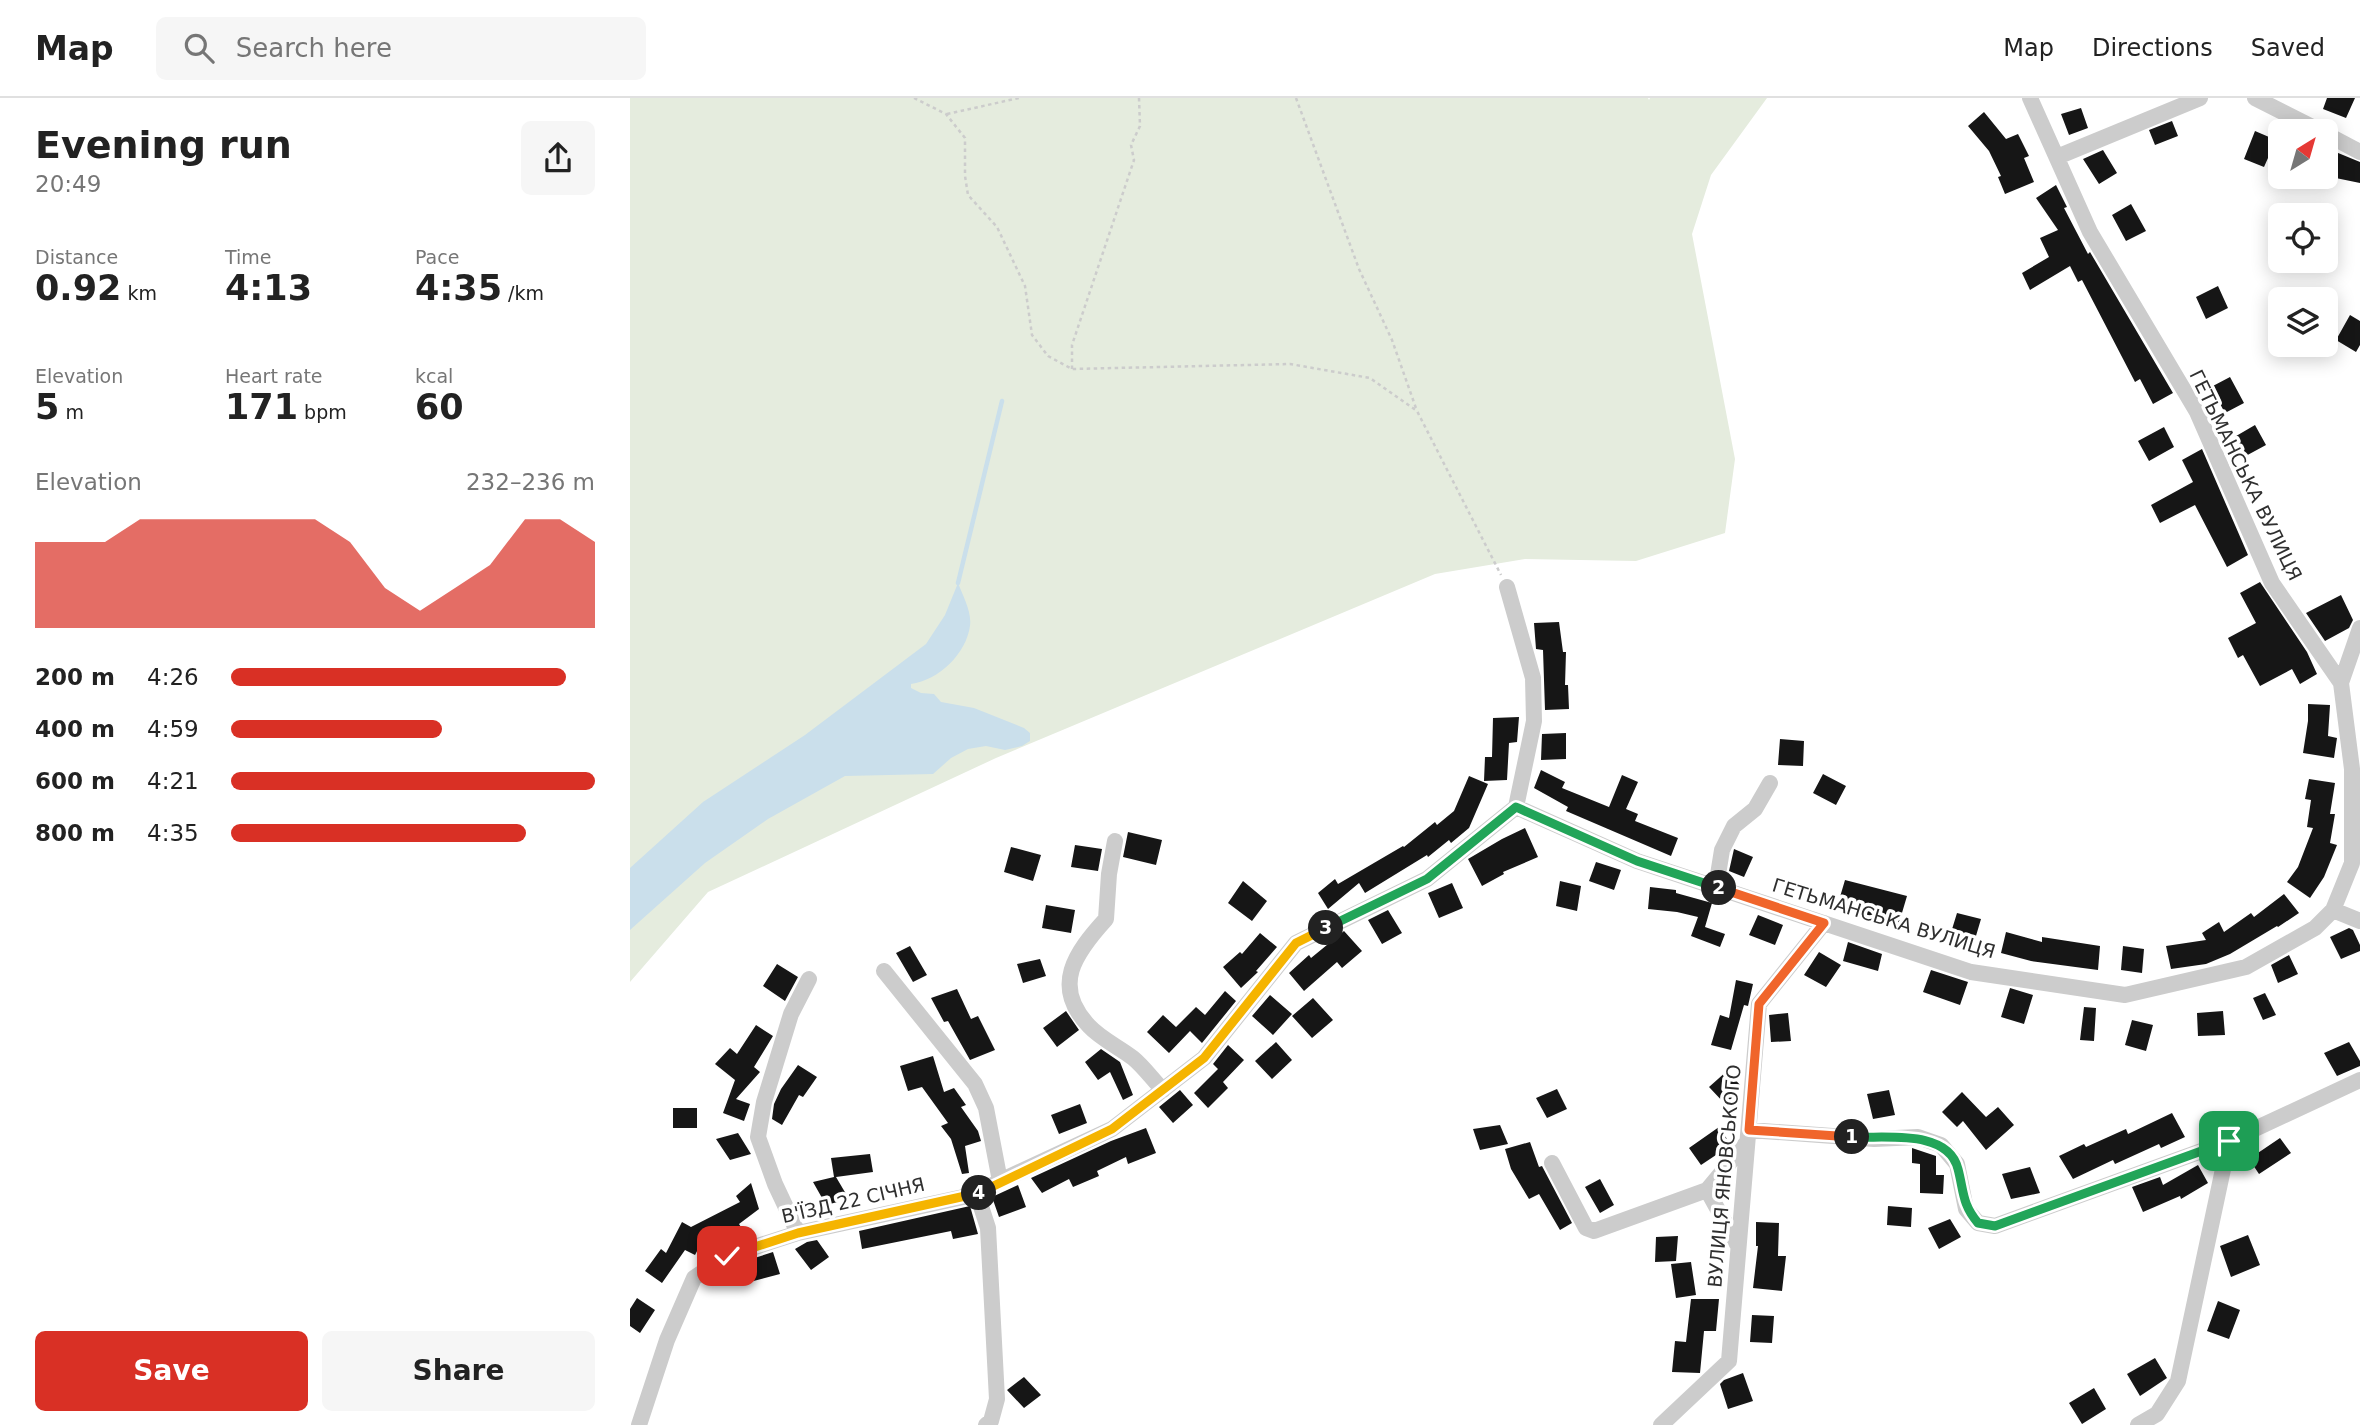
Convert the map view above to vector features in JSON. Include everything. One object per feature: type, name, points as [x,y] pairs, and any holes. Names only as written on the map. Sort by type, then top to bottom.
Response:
[{"type":"street","name":"ГЕТЬМАНСЬКА ВУЛИЦЯ","points":[[1516,807],[1637,861],[1971,972],[2124,995],[2246,967],[2315,928],[2333,910],[2352,863],[2353,769],[2341,683],[2272,583],[2197,412],[2091,232],[2030,98]]},
{"type":"street","points":[[2057,157],[2200,98]]},
{"type":"street","points":[[2255,98],[2296,119]]},
{"type":"street","points":[[2338,140],[2360,152]]},
{"type":"street","points":[[985,1425],[990,1421],[997,1399],[988,1228],[977,1194],[1112,1129],[1204,1058],[1296,943],[1427,879],[1516,807],[1534,721],[1533,678],[1507,587]]},
{"type":"street","points":[[2341,683],[2360,628]]},
{"type":"street","points":[[1716,887],[1722,850],[1734,826],[1755,809],[1770,783]]},
{"type":"street","points":[[1115,841],[1109,874],[1106,919],[1084,943],[1069,977],[1071,1003],[1090,1028],[1135,1059],[1163,1090]]},
{"type":"street","points":[[2333,910],[2360,921]]},
{"type":"street","name":"ВУЛИЦЯ ЯНОВСЬКОГО","points":[[1661,1425],[1729,1361],[1759,1004],[1824,923]]},
{"type":"street","points":[[884,971],[975,1084],[986,1108],[1000,1181]]},
{"type":"street","points":[[798,1233],[775,1184],[758,1138],[764,1101],[787,1026],[809,979]]},
{"type":"street","points":[[1552,1163],[1586,1228],[1594,1231],[1707,1190],[1748,1136],[1918,1138],[1941,1146],[1957,1164],[1966,1209],[1978,1223],[1995,1226],[2229,1141],[2360,1080]]},
{"type":"street","points":[[2138,1425],[2157,1414],[2178,1381],[2229,1141]]},
{"type":"street","points":[[1707,1190],[1739,1247]]},
{"type":"street","name":"В'ЇЗД 22 СІЧНЯ","points":[[639,1425],[667,1340],[694,1278],[727,1256],[798,1233],[977,1194]]},
{"type":"path","points":[[914,98],[946,114],[965,138],[968,195],[998,227],[1025,286],[1032,335],[1048,356],[1072,369],[1290,364],[1370,378],[1417,411]]},
{"type":"path","points":[[946,114],[1019,98]]},
{"type":"path","points":[[1072,369],[1072,345],[1133,160],[1131,145],[1140,126],[1139,98]]},
{"type":"path","points":[[1296,98],[1359,269],[1392,340],[1417,411],[1507,587]]},
{"type":"shaded area","points":[[630,98],[1767,98],[1711,175],[1692,234],[1735,459],[1725,533],[1636,561],[1525,559],[1435,574],[996,758],[708,892],[630,982]]},
{"type":"water","points":[[958,583],[970,615],[970,626],[963,646],[950,664],[931,677],[911,684],[911,688],[921,693],[934,694],[941,702],[974,708],[1024,728],[1030,733],[1030,741],[1005,750],[986,746],[968,749],[951,758],[933,774],[845,776],[768,819],[705,863],[630,930],[630,868],[703,802],[805,735],[926,644],[945,615]]},
{"type":"building","points":[[2327,98],[2355,98],[2346,118],[2323,109]]},
{"type":"building","points":[[2081,108],[2088,128],[2069,135],[2061,114]]},
{"type":"building","points":[[1984,112],[2006,139],[2018,134],[2029,156],[2024,158],[2034,182],[2005,194],[1998,177],[2001,176],[1989,151],[1968,126]]},
{"type":"building","points":[[2172,121],[2178,136],[2155,145],[2149,130]]},
{"type":"building","points":[[2255,131],[2268,137],[2268,158],[2264,167],[2244,159]]},
{"type":"building","points":[[2103,150],[2117,173],[2099,184],[2083,159]]},
{"type":"building","points":[[2338,153],[2360,162],[2360,183],[2338,178]]},
{"type":"building","points":[[2056,185],[2067,207],[2064,208],[2088,254],[2090,252],[2173,393],[2153,404],[2140,379],[2135,382],[2082,280],[2078,282],[2070,266],[2030,290],[2022,273],[2049,257],[2040,238],[2058,230],[2036,198]]},
{"type":"building","points":[[2131,204],[2146,231],[2126,241],[2112,215]]},
{"type":"building","points":[[2218,286],[2228,308],[2206,319],[2196,297]]},
{"type":"building","points":[[2350,315],[2360,321],[2360,345],[2356,352],[2338,341]]},
{"type":"building","points":[[2230,377],[2244,403],[2225,413],[2211,387]]},
{"type":"building","points":[[2255,425],[2266,445],[2242,458],[2231,439]]},
{"type":"building","points":[[2164,427],[2174,447],[2149,461],[2138,441]]},
{"type":"building","points":[[2202,449],[2248,555],[2227,567],[2195,505],[2160,523],[2151,505],[2193,482],[2182,460]]},
{"type":"building","points":[[2260,582],[2307,652],[2317,674],[2300,684],[2292,669],[2260,686],[2243,655],[2238,658],[2228,638],[2256,623],[2240,593]]},
{"type":"building","points":[[2341,595],[2353,620],[2349,628],[2325,641],[2306,613]]},
{"type":"building","points":[[1559,622],[1563,652],[1566,652],[1565,685],[1568,685],[1569,709],[1545,710],[1543,650],[1536,649],[1534,623]]},
{"type":"building","points":[[2308,704],[2330,705],[2328,736],[2337,738],[2334,758],[2303,753]]},
{"type":"building","points":[[1519,717],[1517,742],[1509,743],[1507,780],[1484,781],[1485,757],[1492,757],[1493,718]]},
{"type":"building","points":[[1566,733],[1566,759],[1541,760],[1542,734]]},
{"type":"building","points":[[1780,739],[1804,741],[1803,766],[1778,765]]},
{"type":"building","points":[[1541,770],[1565,782],[1562,788],[1609,807],[1622,775],[1638,782],[1626,809],[1638,814],[1635,821],[1678,838],[1671,856],[1566,811],[1568,807],[1534,788]]},
{"type":"building","points":[[1823,774],[1846,786],[1836,805],[1813,793]]},
{"type":"building","points":[[1469,776],[1488,784],[1469,828],[1451,843],[1449,840],[1428,857],[1427,855],[1365,893],[1359,883],[1328,909],[1318,893],[1335,879],[1338,884],[1404,847],[1435,822],[1437,825],[1454,811]]},
{"type":"building","points":[[2309,779],[2335,783],[2330,814],[2335,814],[2330,843],[2337,845],[2324,877],[2310,898],[2287,882],[2298,867],[2313,828],[2307,827],[2311,800],[2305,799]]},
{"type":"building","points":[[1525,828],[1538,857],[1503,872],[1504,874],[1482,886],[1468,859]]},
{"type":"building","points":[[1128,832],[1162,840],[1156,865],[1123,857]]},
{"type":"building","points":[[1075,845],[1102,849],[1098,871],[1071,867]]},
{"type":"building","points":[[1011,847],[1041,855],[1033,881],[1004,872]]},
{"type":"building","points":[[1734,849],[1753,857],[1744,877],[1729,871]]},
{"type":"building","points":[[1596,862],[1621,870],[1614,890],[1589,881]]},
{"type":"building","points":[[1845,880],[1907,896],[1899,923],[1837,907]]},
{"type":"building","points":[[1243,881],[1267,901],[1252,921],[1228,903]]},
{"type":"building","points":[[1560,881],[1581,886],[1577,911],[1556,906]]},
{"type":"building","points":[[1452,883],[1463,908],[1439,918],[1428,893]]},
{"type":"building","points":[[1650,887],[1676,890],[1676,893],[1712,903],[1705,927],[1725,934],[1720,947],[1691,936],[1698,917],[1648,909]]},
{"type":"building","points":[[2284,894],[2299,913],[2230,954],[2206,964],[2171,969],[2166,946],[2206,940],[2202,933],[2219,922],[2224,932],[2251,913],[2254,917]]},
{"type":"building","points":[[1046,905],[1075,910],[1071,933],[1042,928]]},
{"type":"building","points":[[1388,910],[1402,933],[1382,944],[1368,920]]},
{"type":"building","points":[[1957,913],[1981,919],[1973,946],[1949,939]]},
{"type":"building","points":[[1758,915],[1783,925],[1775,945],[1749,935]]},
{"type":"building","points":[[2349,928],[2353,930],[2360,951],[2341,959],[2330,937]]},
{"type":"building","points":[[1344,931],[1362,951],[1342,968],[1337,962],[1304,991],[1289,973],[1309,955],[1311,958]]},
{"type":"building","points":[[2006,932],[2042,942],[2042,937],[2100,946],[2098,970],[2031,961],[2001,953]]},
{"type":"building","points":[[1260,933],[1277,947],[1256,971],[1258,972],[1241,988],[1223,967],[1240,952],[1242,954]]},
{"type":"building","points":[[1848,942],[1882,954],[1878,971],[1843,961]]},
{"type":"building","points":[[910,946],[927,975],[913,982],[896,953]]},
{"type":"building","points":[[2123,946],[2144,949],[2142,973],[2121,970]]},
{"type":"building","points":[[1819,952],[1841,965],[1826,987],[1804,975]]},
{"type":"building","points":[[2289,955],[2298,974],[2278,983],[2271,965]]},
{"type":"building","points":[[1040,959],[1046,976],[1023,983],[1017,964]]},
{"type":"building","points":[[777,964],[798,977],[785,1001],[763,986]]},
{"type":"building","points":[[1931,970],[1968,982],[1960,1005],[1923,992]]},
{"type":"building","points":[[1736,980],[1753,984],[1748,1006],[1744,1005],[1731,1050],[1711,1045],[1720,1015],[1729,1018]]},
{"type":"building","points":[[2010,988],[2033,995],[2024,1024],[2001,1017]]},
{"type":"building","points":[[957,989],[971,1019],[978,1016],[995,1050],[970,1060],[948,1021],[944,1022],[931,998]]},
{"type":"building","points":[[1225,991],[1236,1001],[1202,1043],[1190,1031],[1169,1053],[1147,1032],[1163,1015],[1176,1027],[1196,1007],[1205,1015]]},
{"type":"building","points":[[2265,993],[2276,1015],[2263,1020],[2253,998]]},
{"type":"building","points":[[1270,995],[1292,1014],[1273,1035],[1252,1016]]},
{"type":"building","points":[[1313,998],[1333,1020],[1312,1038],[1292,1016]]},
{"type":"building","points":[[2084,1007],[2096,1008],[2094,1041],[2080,1040]]},
{"type":"building","points":[[1066,1011],[1079,1030],[1057,1047],[1043,1028]]},
{"type":"building","points":[[2223,1011],[2225,1035],[2198,1036],[2197,1013]]},
{"type":"building","points":[[1788,1013],[1791,1041],[1771,1042],[1769,1015]]},
{"type":"building","points":[[2132,1020],[2153,1025],[2146,1051],[2125,1045]]},
{"type":"building","points":[[756,1025],[773,1036],[754,1067],[760,1072],[736,1099],[750,1104],[744,1121],[723,1113],[735,1080],[715,1064],[730,1048],[737,1054]]},
{"type":"building","points":[[1276,1042],[1292,1060],[1272,1079],[1255,1061]]},
{"type":"building","points":[[2349,1042],[2360,1066],[2337,1076],[2324,1053]]},
{"type":"building","points":[[1228,1045],[1244,1060],[1223,1082],[1228,1088],[1208,1108],[1194,1093],[1218,1069],[1213,1064]]},
{"type":"building","points":[[1101,1049],[1120,1062],[1133,1095],[1123,1100],[1110,1072],[1098,1080],[1085,1062]]},
{"type":"building","points":[[933,1056],[944,1092],[954,1088],[966,1105],[961,1107],[978,1131],[981,1141],[965,1146],[969,1173],[962,1174],[951,1139],[941,1126],[948,1123],[922,1087],[908,1091],[900,1066]]},
{"type":"building","points":[[798,1065],[817,1077],[803,1097],[799,1095],[782,1125],[772,1119],[774,1104]]},
{"type":"building","points":[[1727,1071],[1742,1087],[1725,1104],[1709,1087]]},
{"type":"building","points":[[1557,1089],[1567,1109],[1547,1118],[1536,1098]]},
{"type":"building","points":[[1180,1090],[1193,1105],[1173,1123],[1159,1107]]},
{"type":"building","points":[[1889,1090],[1895,1115],[1873,1119],[1867,1094]]},
{"type":"building","points":[[1962,1092],[1986,1117],[1998,1107],[2014,1125],[1986,1150],[1963,1121],[1957,1127],[1942,1112]]},
{"type":"building","points":[[1080,1104],[1087,1123],[1059,1134],[1051,1115]]},
{"type":"building","points":[[673,1108],[697,1108],[697,1128],[673,1128]]},
{"type":"building","points":[[2172,1113],[2185,1137],[2161,1148],[2159,1144],[2115,1164],[2113,1160],[2073,1179],[2059,1156],[2126,1129],[2128,1134]]},
{"type":"building","points":[[1500,1125],[1508,1144],[1480,1150],[1473,1129]]},
{"type":"building","points":[[1719,1127],[1731,1145],[1701,1165],[1689,1148]]},
{"type":"building","points":[[1146,1128],[1156,1153],[1128,1164],[1126,1157],[1097,1171],[1099,1176],[1073,1187],[1069,1179],[1042,1193],[1031,1178],[1111,1141]]},
{"type":"building","points":[[738,1133],[751,1154],[730,1160],[716,1139]]},
{"type":"building","points":[[2280,1138],[2291,1153],[2259,1174],[2249,1159]]},
{"type":"building","points":[[1530,1142],[1539,1167],[1542,1166],[1572,1223],[1560,1230],[1539,1194],[1529,1199],[1511,1169],[1505,1149]]},
{"type":"building","points":[[1912,1148],[1936,1156],[1936,1175],[1944,1175],[1943,1194],[1920,1193],[1920,1164],[1912,1163]]},
{"type":"building","points":[[870,1154],[873,1172],[836,1177],[849,1199],[826,1205],[813,1182],[834,1177],[831,1158]]},
{"type":"building","points":[[2198,1165],[2208,1183],[2181,1199],[2180,1196],[2143,1212],[2132,1187],[2160,1177],[2163,1185]]},
{"type":"building","points":[[2030,1167],[2040,1193],[2011,1199],[2002,1174]]},
{"type":"building","points":[[1600,1179],[1614,1205],[1600,1213],[1585,1187]]},
{"type":"building","points":[[751,1183],[759,1209],[739,1224],[743,1230],[715,1244],[708,1230],[695,1255],[685,1250],[662,1283],[645,1271],[661,1249],[666,1253],[682,1222],[691,1227],[740,1202],[736,1196]]},
{"type":"building","points":[[1018,1185],[1026,1207],[999,1217],[992,1197]]},
{"type":"building","points":[[970,1206],[978,1234],[953,1239],[951,1231],[862,1249],[859,1231]]},
{"type":"building","points":[[1888,1206],[1912,1208],[1911,1227],[1887,1225]]},
{"type":"building","points":[[1950,1219],[1961,1237],[1939,1249],[1928,1228]]},
{"type":"building","points":[[1756,1222],[1779,1223],[1778,1256],[1786,1256],[1782,1291],[1753,1288],[1758,1246]]},
{"type":"building","points":[[2248,1235],[2260,1265],[2231,1277],[2220,1246]]},
{"type":"building","points":[[1678,1236],[1676,1261],[1655,1262],[1656,1237]]},
{"type":"building","points":[[817,1240],[829,1257],[811,1270],[795,1249]]},
{"type":"building","points":[[773,1252],[780,1274],[746,1283],[739,1263]]},
{"type":"building","points":[[1691,1262],[1696,1295],[1676,1298],[1671,1264]]},
{"type":"building","points":[[637,1298],[655,1310],[640,1333],[630,1326],[630,1309]]},
{"type":"building","points":[[1691,1299],[1719,1299],[1716,1331],[1704,1331],[1700,1373],[1672,1372],[1675,1341],[1686,1342]]},
{"type":"building","points":[[2218,1301],[2240,1310],[2229,1339],[2207,1331]]},
{"type":"building","points":[[1752,1315],[1774,1316],[1772,1343],[1750,1342]]},
{"type":"building","points":[[2155,1358],[2167,1378],[2140,1396],[2127,1374]]},
{"type":"building","points":[[1743,1373],[1753,1401],[1728,1409],[1720,1384]]},
{"type":"building","points":[[1024,1377],[1041,1395],[1024,1408],[1007,1390]]},
{"type":"building","points":[[2094,1388],[2106,1409],[2082,1424],[2069,1403]]},
{"type":"waterway","points":[[958,583],[1002,401]]},
{"type":"route","points":[[727,1256],[798,1233],[977,1194],[1112,1129],[1204,1058],[1296,943],[1427,879],[1516,807],[1637,861],[1824,923],[1759,1004],[1749,1130],[1874,1139],[1918,1138],[1941,1146],[1957,1164],[1966,1209],[1978,1223],[1995,1226],[2229,1141]]}]
